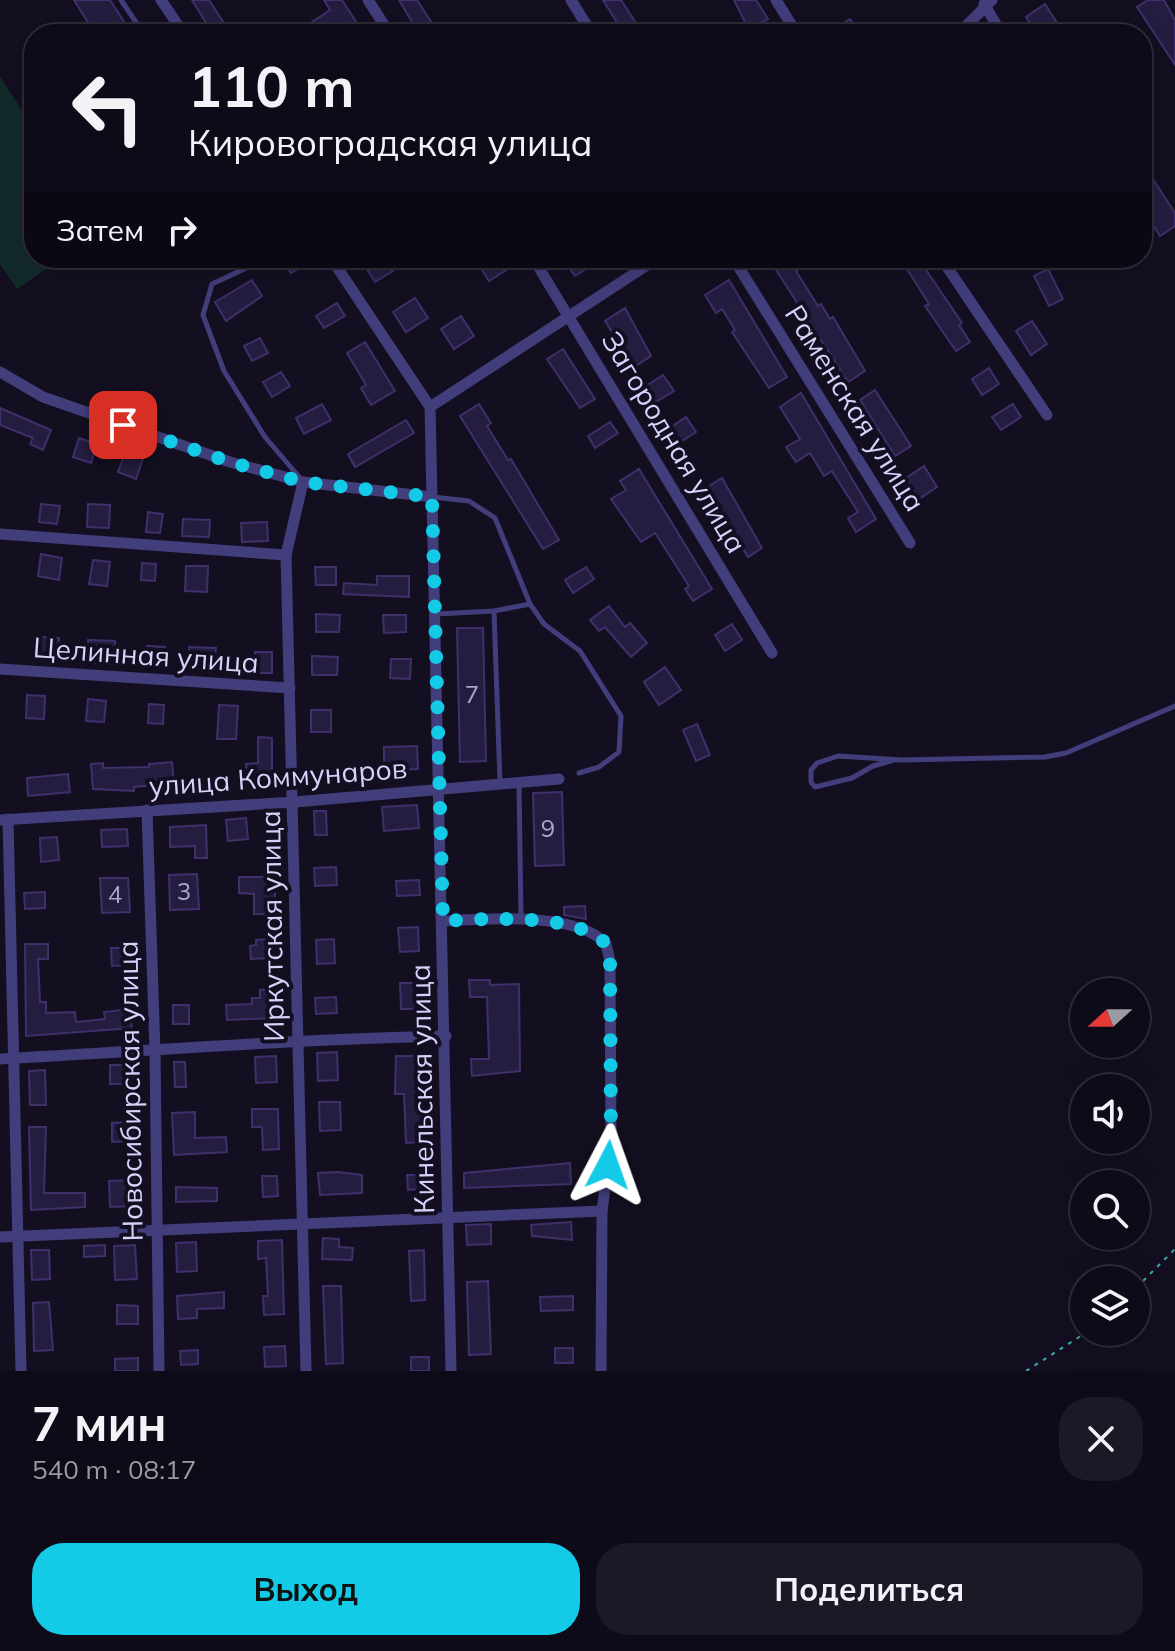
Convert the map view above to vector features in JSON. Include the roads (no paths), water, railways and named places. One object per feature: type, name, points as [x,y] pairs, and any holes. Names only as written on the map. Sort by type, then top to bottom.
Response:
[{"type":"street","points":[[161,0],[177,24]]},
{"type":"street","points":[[368,0],[384,24]]},
{"type":"street","points":[[571,0],[586,24]]},
{"type":"street","points":[[776,0],[791,24]]},
{"type":"street","points":[[967,24],[987,2],[997,24]]},
{"type":"street","points":[[338,268],[430,407],[643,268]]},
{"type":"street","name":"Загородная улица","points":[[539,268],[772,653]]},
{"type":"street","name":"Раменская улица","points":[[739,268],[910,543]]},
{"type":"street","points":[[948,268],[1047,415]]},
{"type":"street","points":[[0,372],[43,397],[230,462],[303,482],[432,497]]},
{"type":"street","name":"Кинельская улица","points":[[430,407],[441,789],[451,1371]]},
{"type":"street","name":"Иркутская улица","points":[[303,482],[286,555],[295,802],[306,1371]]},
{"type":"street","points":[[0,534],[286,555]]},
{"type":"street","name":"Целинная улица","points":[[0,669],[290,688]]},
{"type":"street","name":"улица Коммунаров","points":[[4,819],[295,802],[559,779]]},
{"type":"street","name":"Новосибирская улица","points":[[147,810],[155,1052],[159,1371]]},
{"type":"street","points":[[4,819],[15,1058],[21,1371]]},
{"type":"street","points":[[443,921],[521,917],[588,932],[606,944],[610,961],[611,1142],[602,1211],[601,1371]]},
{"type":"street","points":[[0,1059],[155,1052],[298,1039],[446,1036]]},
{"type":"street","points":[[0,1237],[304,1221],[602,1211]]},
{"type":"lane","points":[[121,0],[137,24]]},
{"type":"lane","points":[[246,268],[212,284],[203,315],[224,371],[265,437],[303,482]]},
{"type":"lane","points":[[432,497],[469,501],[495,518],[530,604],[544,624],[580,651],[621,716],[619,752],[599,767],[579,773]]},
{"type":"lane","points":[[435,614],[494,611],[530,604]]},
{"type":"lane","points":[[494,611],[500,786]]},
{"type":"lane","points":[[894,760],[834,784],[815,787],[811,782],[811,770],[817,763],[838,756],[902,760],[1066,753],[1175,706]]},
{"type":"lane","points":[[519,783],[521,917]]}]
